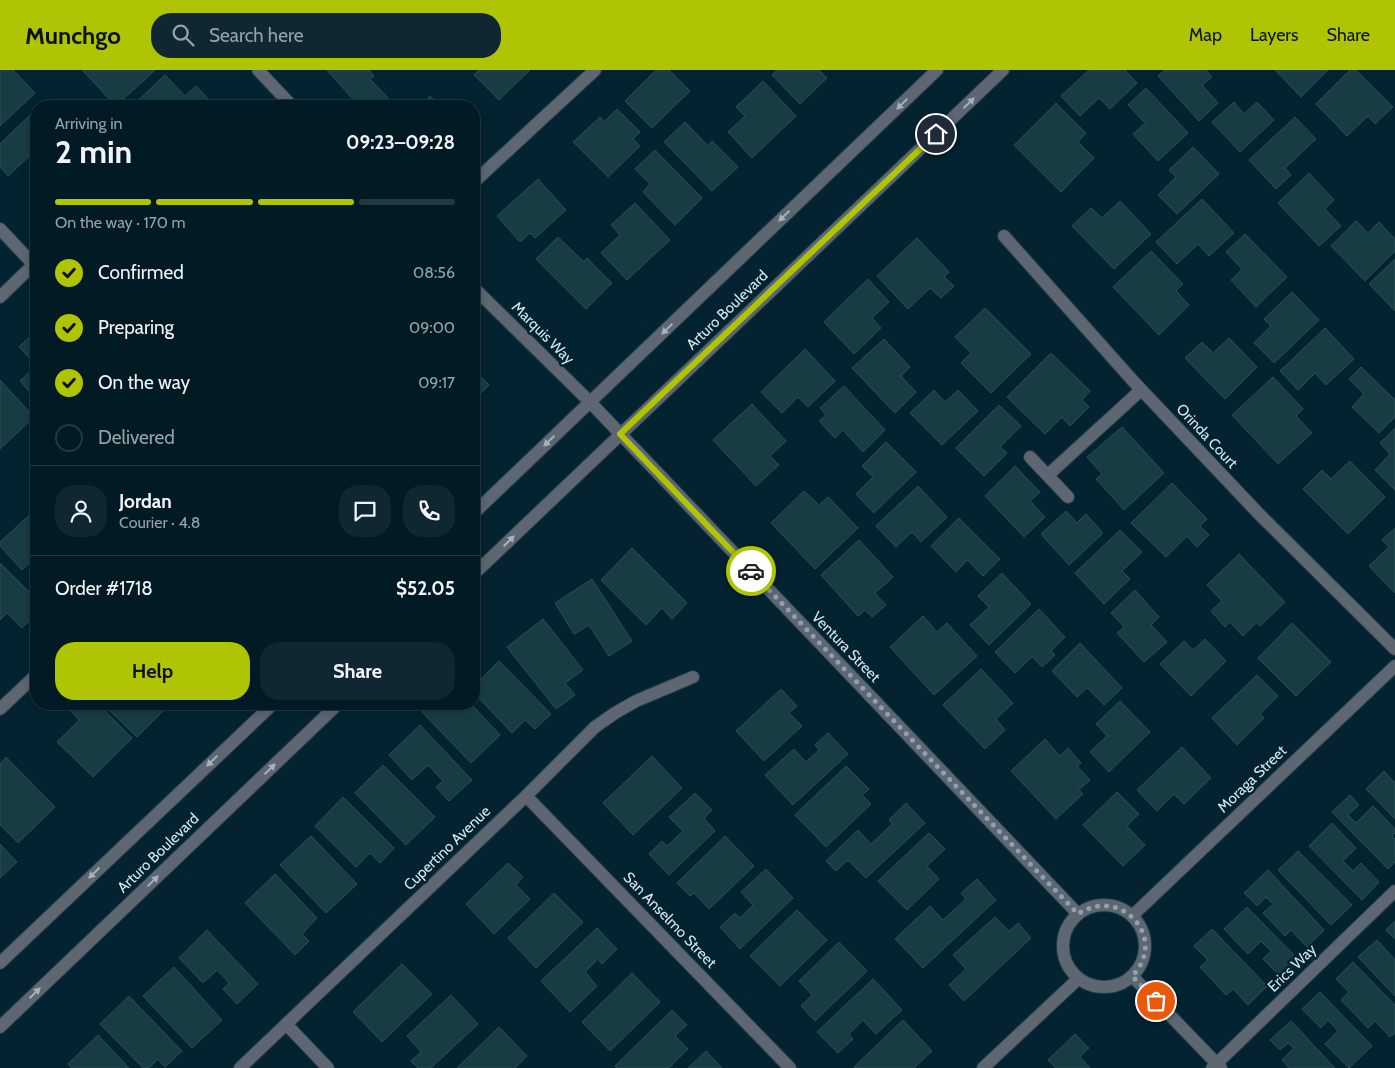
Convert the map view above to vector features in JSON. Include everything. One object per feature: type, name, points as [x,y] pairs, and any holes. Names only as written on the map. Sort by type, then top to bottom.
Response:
[{"type":"street","points":[[258,70],[286,100]]},
{"type":"street","points":[[480,176],[594,70]]},
{"type":"street","name":"Arturo Boulevard","points":[[480,507],[937,70]]},
{"type":"street","name":"Arturo Boulevard","points":[[480,568],[1003,70]]},
{"type":"street","points":[[0,229],[30,261]]},
{"type":"street","name":"Orinda Court","points":[[1004,236],[1141,390],[1259,514],[1395,649]]},
{"type":"street","points":[[0,297],[30,270]]},
{"type":"street","name":"Marquis Way","points":[[480,294],[590,402]]},
{"type":"street","points":[[1048,475],[1141,390]]},
{"type":"street","name":"Ventura Street","points":[[590,402],[1078,914]]},
{"type":"street","points":[[1030,457],[1068,497]]},
{"type":"street","name":"Moraga Street","points":[[1132,916],[1395,666]]},
{"type":"street","name":"Cupertino Avenue","points":[[240,1068],[526,796],[595,727],[636,701],[693,677]]},
{"type":"street","points":[[0,709],[30,681]]},
{"type":"street","name":"Arturo Boulevard","points":[[0,963],[267,710]]},
{"type":"street","name":"Arturo Boulevard","points":[[0,1027],[332,710]]},
{"type":"street","name":"San Anselmo Street","points":[[526,796],[790,1068]]},
{"type":"street","name":"Erics Way","points":[[1216,1066],[1395,891]]},
{"type":"street","points":[[1109,905],[1124,910],[1132,916],[1140,927],[1144,938],[1145,950],[1142,960],[1132,976],[1126,981],[1113,986],[1100,987],[1090,985],[1078,979],[1068,966],[1062,946],[1066,929],[1078,914],[1086,909],[1109,905]]},
{"type":"street","points":[[1132,976],[1216,1066]]},
{"type":"street","points":[[983,1068],[1078,979]]},
{"type":"street","points":[[286,1024],[328,1068]]},
{"type":"building","points":[[0,70],[13,70],[35,93],[0,126]]},
{"type":"building","points":[[82,70],[155,70],[122,100],[110,100]]},
{"type":"building","points":[[327,70],[369,70],[374,76],[370,79],[390,100],[354,100]]},
{"type":"building","points":[[479,70],[530,70],[499,100],[474,75]]},
{"type":"building","points":[[656,70],[669,70],[690,91],[652,128],[625,101]]},
{"type":"building","points":[[777,70],[819,70],[827,78],[800,104],[772,75]]},
{"type":"building","points":[[1089,70],[1125,70],[1137,83],[1110,109],[1099,98],[1080,116],[1061,96]]},
{"type":"building","points":[[1165,70],[1206,70],[1212,77],[1202,85],[1218,103],[1199,121],[1158,76]]},
{"type":"building","points":[[1275,70],[1328,70],[1301,97]]},
{"type":"building","points":[[1350,70],[1356,70],[1393,107],[1375,124],[1368,116],[1347,136],[1316,104]]},
{"type":"building","points":[[165,75],[185,96],[196,86],[209,100],[138,100]]},
{"type":"building","points":[[763,81],[796,116],[752,158],[728,132],[745,116],[736,107]]},
{"type":"building","points":[[1146,88],[1188,133],[1158,161],[1133,134],[1145,123],[1128,105]]},
{"type":"building","points":[[430,96],[434,100],[426,100]]},
{"type":"building","points":[[1234,102],[1244,114],[1257,102],[1274,120],[1240,152],[1212,122]]},
{"type":"building","points":[[1056,103],[1086,133],[1078,142],[1094,158],[1061,192],[1014,145]]},
{"type":"building","points":[[617,109],[640,132],[633,139],[640,146],[608,177],[573,142],[600,117],[604,122]]},
{"type":"building","points":[[30,115],[30,156],[8,176],[0,167],[0,144]]},
{"type":"building","points":[[1295,117],[1316,139],[1285,168],[1291,175],[1276,189],[1249,160]]},
{"type":"building","points":[[685,122],[708,146],[712,141],[738,167],[712,191],[664,142]]},
{"type":"building","points":[[1193,147],[1219,174],[1177,214],[1158,195],[1176,177],[1169,170]]},
{"type":"building","points":[[655,150],[702,198],[675,225],[643,192],[650,184],[635,169]]},
{"type":"building","points":[[1309,173],[1334,200],[1325,209],[1341,226],[1319,246],[1278,203]]},
{"type":"building","points":[[538,179],[566,210],[535,238],[530,233],[520,242],[497,216]]},
{"type":"building","points":[[1202,199],[1234,233],[1209,256],[1198,244],[1177,264],[1156,242]]},
{"type":"building","points":[[1120,201],[1151,234],[1114,269],[1072,226],[1091,208],[1102,218]]},
{"type":"building","points":[[635,203],[670,240],[627,280],[601,253],[620,235],[611,225]]},
{"type":"building","points":[[1356,221],[1368,233],[1379,222],[1395,239],[1395,251],[1365,281],[1331,246]]},
{"type":"building","points":[[1245,234],[1287,277],[1256,307],[1231,280],[1242,269],[1226,252]]},
{"type":"building","points":[[558,237],[584,262],[587,258],[612,283],[586,309],[536,259]]},
{"type":"building","points":[[917,238],[949,272],[944,277],[954,286],[941,298],[930,288],[908,309],[877,276]]},
{"type":"building","points":[[1151,251],[1183,284],[1176,291],[1189,305],[1159,335],[1113,287]]},
{"type":"building","points":[[1395,259],[1395,311],[1369,284]]},
{"type":"building","points":[[868,279],[889,302],[872,318],[881,328],[854,354],[824,322]]},
{"type":"building","points":[[1292,292],[1319,320],[1274,363],[1254,343],[1271,326],[1264,319]]},
{"type":"building","points":[[985,308],[1031,354],[991,393],[961,363],[971,353],[955,337]]},
{"type":"building","points":[[1325,328],[1354,359],[1326,385],[1315,373],[1298,390],[1280,371]]},
{"type":"building","points":[[30,337],[30,359],[19,347]]},
{"type":"building","points":[[1229,338],[1257,367],[1225,399],[1185,358],[1202,342],[1213,353]]},
{"type":"building","points":[[884,339],[910,367],[901,376],[916,392],[895,413],[852,368]]},
{"type":"building","points":[[805,349],[835,381],[808,407],[798,397],[782,413],[761,392]]},
{"type":"building","points":[[1051,353],[1090,391],[1082,400],[1089,407],[1070,426],[1062,417],[1045,434],[1007,397]]},
{"type":"building","points":[[1361,367],[1395,400],[1395,417],[1379,433],[1352,407],[1364,394],[1349,379]]},
{"type":"building","points":[[30,372],[30,392],[20,381]]},
{"type":"building","points":[[480,376],[489,385],[480,394]]},
{"type":"building","points":[[1273,377],[1303,409],[1296,416],[1312,433],[1278,464],[1232,415]]},
{"type":"building","points":[[0,380],[30,413],[30,421],[0,449]]},
{"type":"building","points":[[844,386],[885,430],[863,452],[843,430],[835,438],[819,421],[826,415],[820,408]]},
{"type":"building","points":[[934,390],[945,402],[958,390],[978,411],[942,445],[910,413]]},
{"type":"building","points":[[752,404],[786,441],[770,456],[779,465],[756,486],[713,440]]},
{"type":"building","points":[[999,405],[1021,426],[1000,447],[1007,453],[984,476],[956,448]]},
{"type":"building","points":[[1122,427],[1164,473],[1124,510],[1096,479],[1102,474],[1087,457]]},
{"type":"building","points":[[1395,428],[1395,490],[1375,470],[1390,454],[1380,443]]},
{"type":"building","points":[[886,442],[916,472],[874,513],[856,494],[873,477],[862,466]]},
{"type":"building","points":[[1350,461],[1385,497],[1348,534],[1303,489],[1322,470],[1331,479]]},
{"type":"building","points":[[1015,466],[1040,492],[1030,501],[1045,517],[1024,537],[985,496]]},
{"type":"building","points":[[1172,483],[1207,519],[1200,526],[1209,535],[1197,547],[1187,536],[1166,557],[1131,523]]},
{"type":"building","points":[[918,486],[947,517],[921,542],[912,532],[896,547],[876,526]]},
{"type":"building","points":[[804,491],[819,505],[828,497],[858,528],[815,569],[771,523]]},
{"type":"building","points":[[1066,511],[1077,523],[1086,514],[1103,533],[1069,565],[1041,534]]},
{"type":"building","points":[[30,514],[30,563],[22,570],[0,546],[0,542]]},
{"type":"building","points":[[959,518],[1000,559],[983,576],[967,560],[956,572],[931,546]]},
{"type":"building","points":[[1395,528],[1395,593],[1369,566],[1389,547],[1382,540]]},
{"type":"building","points":[[1120,530],[1142,552],[1122,571],[1130,579],[1104,604],[1075,573]]},
{"type":"building","points":[[859,540],[893,577],[875,593],[886,605],[872,617],[865,610],[858,616],[821,575]]},
{"type":"building","points":[[632,548],[687,603],[672,619],[662,608],[646,625],[601,580]]},
{"type":"building","points":[[1239,554],[1285,602],[1260,626],[1256,623],[1243,636],[1230,622],[1225,627],[1211,611],[1222,601],[1207,585]]},
{"type":"building","points":[[0,563],[30,593],[30,620],[22,628],[7,613],[0,620]]},
{"type":"building","points":[[1002,573],[1031,604],[989,645],[970,625],[989,607],[978,596]]},
{"type":"building","points":[[592,579],[632,641],[609,656],[589,625],[574,634],[555,603]]},
{"type":"building","points":[[1135,590],[1159,617],[1151,625],[1167,642],[1144,662],[1117,633],[1124,627],[1111,613]]},
{"type":"building","points":[[1039,609],[1065,637],[1051,651],[1055,655],[1042,667],[1032,657],[1015,673],[995,652]]},
{"type":"building","points":[[923,616],[937,632],[947,623],[977,656],[934,695],[890,647]]},
{"type":"building","points":[[543,619],[583,670],[565,683],[575,695],[556,709],[507,647]]},
{"type":"building","points":[[1292,623],[1331,662],[1296,696],[1258,658]]},
{"type":"building","points":[[1205,639],[1226,661],[1191,696],[1160,664],[1184,641],[1193,650]]},
{"type":"building","points":[[1080,643],[1122,688],[1104,705],[1087,688],[1077,697],[1052,671]]},
{"type":"building","points":[[499,661],[551,714],[535,729],[525,720],[512,733],[480,699],[480,680]]},
{"type":"building","points":[[981,669],[1013,703],[996,719],[1005,730],[985,749],[943,705]]},
{"type":"building","points":[[1257,675],[1278,696],[1260,714],[1264,718],[1237,745],[1212,718]]},
{"type":"building","points":[[781,689],[797,706],[789,713],[802,726],[764,761],[736,731]]},
{"type":"building","points":[[1120,701],[1150,732],[1109,772],[1090,752],[1107,736],[1096,724]]},
{"type":"building","points":[[70,710],[104,710],[132,738],[93,777],[57,742],[79,720]]},
{"type":"building","points":[[111,710],[164,710],[137,737]]},
{"type":"building","points":[[424,710],[477,710],[500,735],[471,763],[422,712]]},
{"type":"building","points":[[420,725],[472,780],[449,801],[436,787],[443,781],[428,765],[412,780],[389,755]]},
{"type":"building","points":[[828,733],[848,754],[793,805],[765,775],[794,749],[806,762],[819,750],[815,745]]},
{"type":"building","points":[[1045,739],[1060,756],[1068,748],[1081,763],[1077,766],[1090,780],[1079,790],[1083,794],[1056,819],[1011,771]]},
{"type":"building","points":[[1182,747],[1211,778],[1184,804],[1174,794],[1157,811],[1137,790]]},
{"type":"building","points":[[652,756],[682,788],[633,835],[603,803]]},
{"type":"building","points":[[6,757],[55,807],[18,843],[0,825],[0,764]]},
{"type":"building","points":[[383,765],[435,817],[406,845],[355,793]]},
{"type":"building","points":[[846,766],[869,789],[862,795],[871,804],[826,847],[795,815]]},
{"type":"building","points":[[1384,771],[1395,783],[1395,819],[1366,789]]},
{"type":"building","points":[[1117,792],[1139,814],[1127,826],[1145,845],[1123,866],[1083,825]]},
{"type":"building","points":[[695,793],[712,810],[704,818],[715,831],[669,875],[649,854],[662,841],[667,846],[683,831],[669,817]]},
{"type":"building","points":[[1350,795],[1359,805],[1348,815],[1356,823],[1373,806],[1395,829],[1395,833],[1392,836],[1395,839],[1395,862],[1388,869],[1332,812]]},
{"type":"building","points":[[343,797],[394,848],[380,863],[370,853],[356,867],[315,826]]},
{"type":"building","points":[[906,803],[925,823],[866,878],[848,860],[836,871],[826,861],[858,830],[871,844],[892,824],[889,820]]},
{"type":"building","points":[[1332,823],[1356,848],[1343,861],[1353,871],[1361,863],[1379,882],[1362,900],[1309,846]]},
{"type":"building","points":[[929,833],[945,849],[927,866],[939,879],[907,910],[878,881]]},
{"type":"building","points":[[311,836],[357,884],[326,913],[280,865]]},
{"type":"building","points":[[725,836],[754,866],[709,909],[694,893],[690,896],[677,883]]},
{"type":"building","points":[[0,844],[17,862],[0,878]]},
{"type":"building","points":[[1298,851],[1352,905],[1331,925],[1278,870]]},
{"type":"building","points":[[508,863],[523,877],[516,885],[530,899],[494,934],[466,904]]},
{"type":"building","points":[[766,869],[793,898],[740,949],[720,927],[735,913],[740,918],[753,905],[741,892]]},
{"type":"building","points":[[1268,870],[1324,930],[1307,947],[1291,930],[1285,936],[1263,913],[1273,904],[1266,897],[1257,906],[1244,893]]},
{"type":"building","points":[[275,874],[317,918],[302,934],[309,941],[295,955],[245,903]]},
{"type":"building","points":[[977,879],[996,900],[923,968],[895,939],[930,906],[943,920],[966,899],[961,893]]},
{"type":"building","points":[[554,893],[583,922],[536,968],[508,938]]},
{"type":"building","points":[[1247,907],[1299,960],[1282,978],[1263,959],[1271,951],[1261,941],[1248,954],[1224,929]]},
{"type":"building","points":[[797,910],[827,940],[780,986],[750,956]]},
{"type":"building","points":[[995,917],[1009,931],[1018,923],[1031,938],[964,1001],[949,985],[966,969],[953,955]]},
{"type":"building","points":[[1395,921],[1395,939],[1386,930]]},
{"type":"building","points":[[597,928],[617,949],[602,964],[598,959],[585,972],[597,986],[570,1012],[541,981]]},
{"type":"building","points":[[1212,929],[1267,986],[1248,1005],[1233,989],[1226,995],[1200,967],[1208,960],[1194,946]]},
{"type":"building","points":[[207,930],[258,984],[237,1004],[223,989],[229,983],[217,970],[203,983],[179,958]]},
{"type":"building","points":[[1377,940],[1395,960],[1395,996],[1358,957]]},
{"type":"building","points":[[839,942],[867,971],[815,1021],[801,1006],[812,995],[799,981]]},
{"type":"building","points":[[1353,962],[1395,1005],[1395,1033],[1390,1037],[1375,1021],[1368,1028],[1341,1000],[1349,992],[1336,979]]},
{"type":"building","points":[[402,964],[432,994],[382,1042],[353,1012]]},
{"type":"building","points":[[174,967],[222,1020],[192,1048],[143,996]]},
{"type":"building","points":[[632,973],[660,1002],[610,1051],[582,1022]]},
{"type":"building","points":[[873,979],[902,1010],[876,1034],[863,1020],[849,1034],[853,1039],[838,1053],[817,1032]]},
{"type":"building","points":[[1320,992],[1372,1046],[1349,1068],[1325,1044],[1338,1031],[1328,1020],[1321,1028],[1302,1009]]},
{"type":"building","points":[[451,995],[478,1024],[431,1068],[418,1068],[411,1061],[421,1052],[407,1036]]},
{"type":"building","points":[[129,996],[182,1051],[165,1067],[158,1059],[149,1068],[143,1068],[100,1024]]},
{"type":"building","points":[[672,1010],[687,1025],[675,1036],[688,1049],[669,1068],[617,1068],[615,1066]]},
{"type":"building","points":[[903,1020],[932,1051],[914,1068],[854,1067]]},
{"type":"building","points":[[1291,1021],[1335,1068],[1289,1068],[1282,1060],[1294,1048],[1288,1043],[1280,1050],[1270,1040]]},
{"type":"building","points":[[499,1027],[527,1056],[515,1068],[457,1068]]},
{"type":"building","points":[[1075,1034],[1089,1048],[1080,1057],[1090,1068],[1056,1068],[1048,1060]]},
{"type":"building","points":[[98,1035],[129,1068],[72,1068],[68,1064]]},
{"type":"building","points":[[706,1051],[722,1068],[688,1068]]},
{"type":"way so far","points":[[751,571],[1078,914],[1086,909],[1109,905],[1124,910],[1132,916],[1140,927],[1144,938],[1145,950],[1142,960],[1132,976],[1156,1001]]},
{"type":"route","points":[[751,571],[620,434],[936,134]]}]
